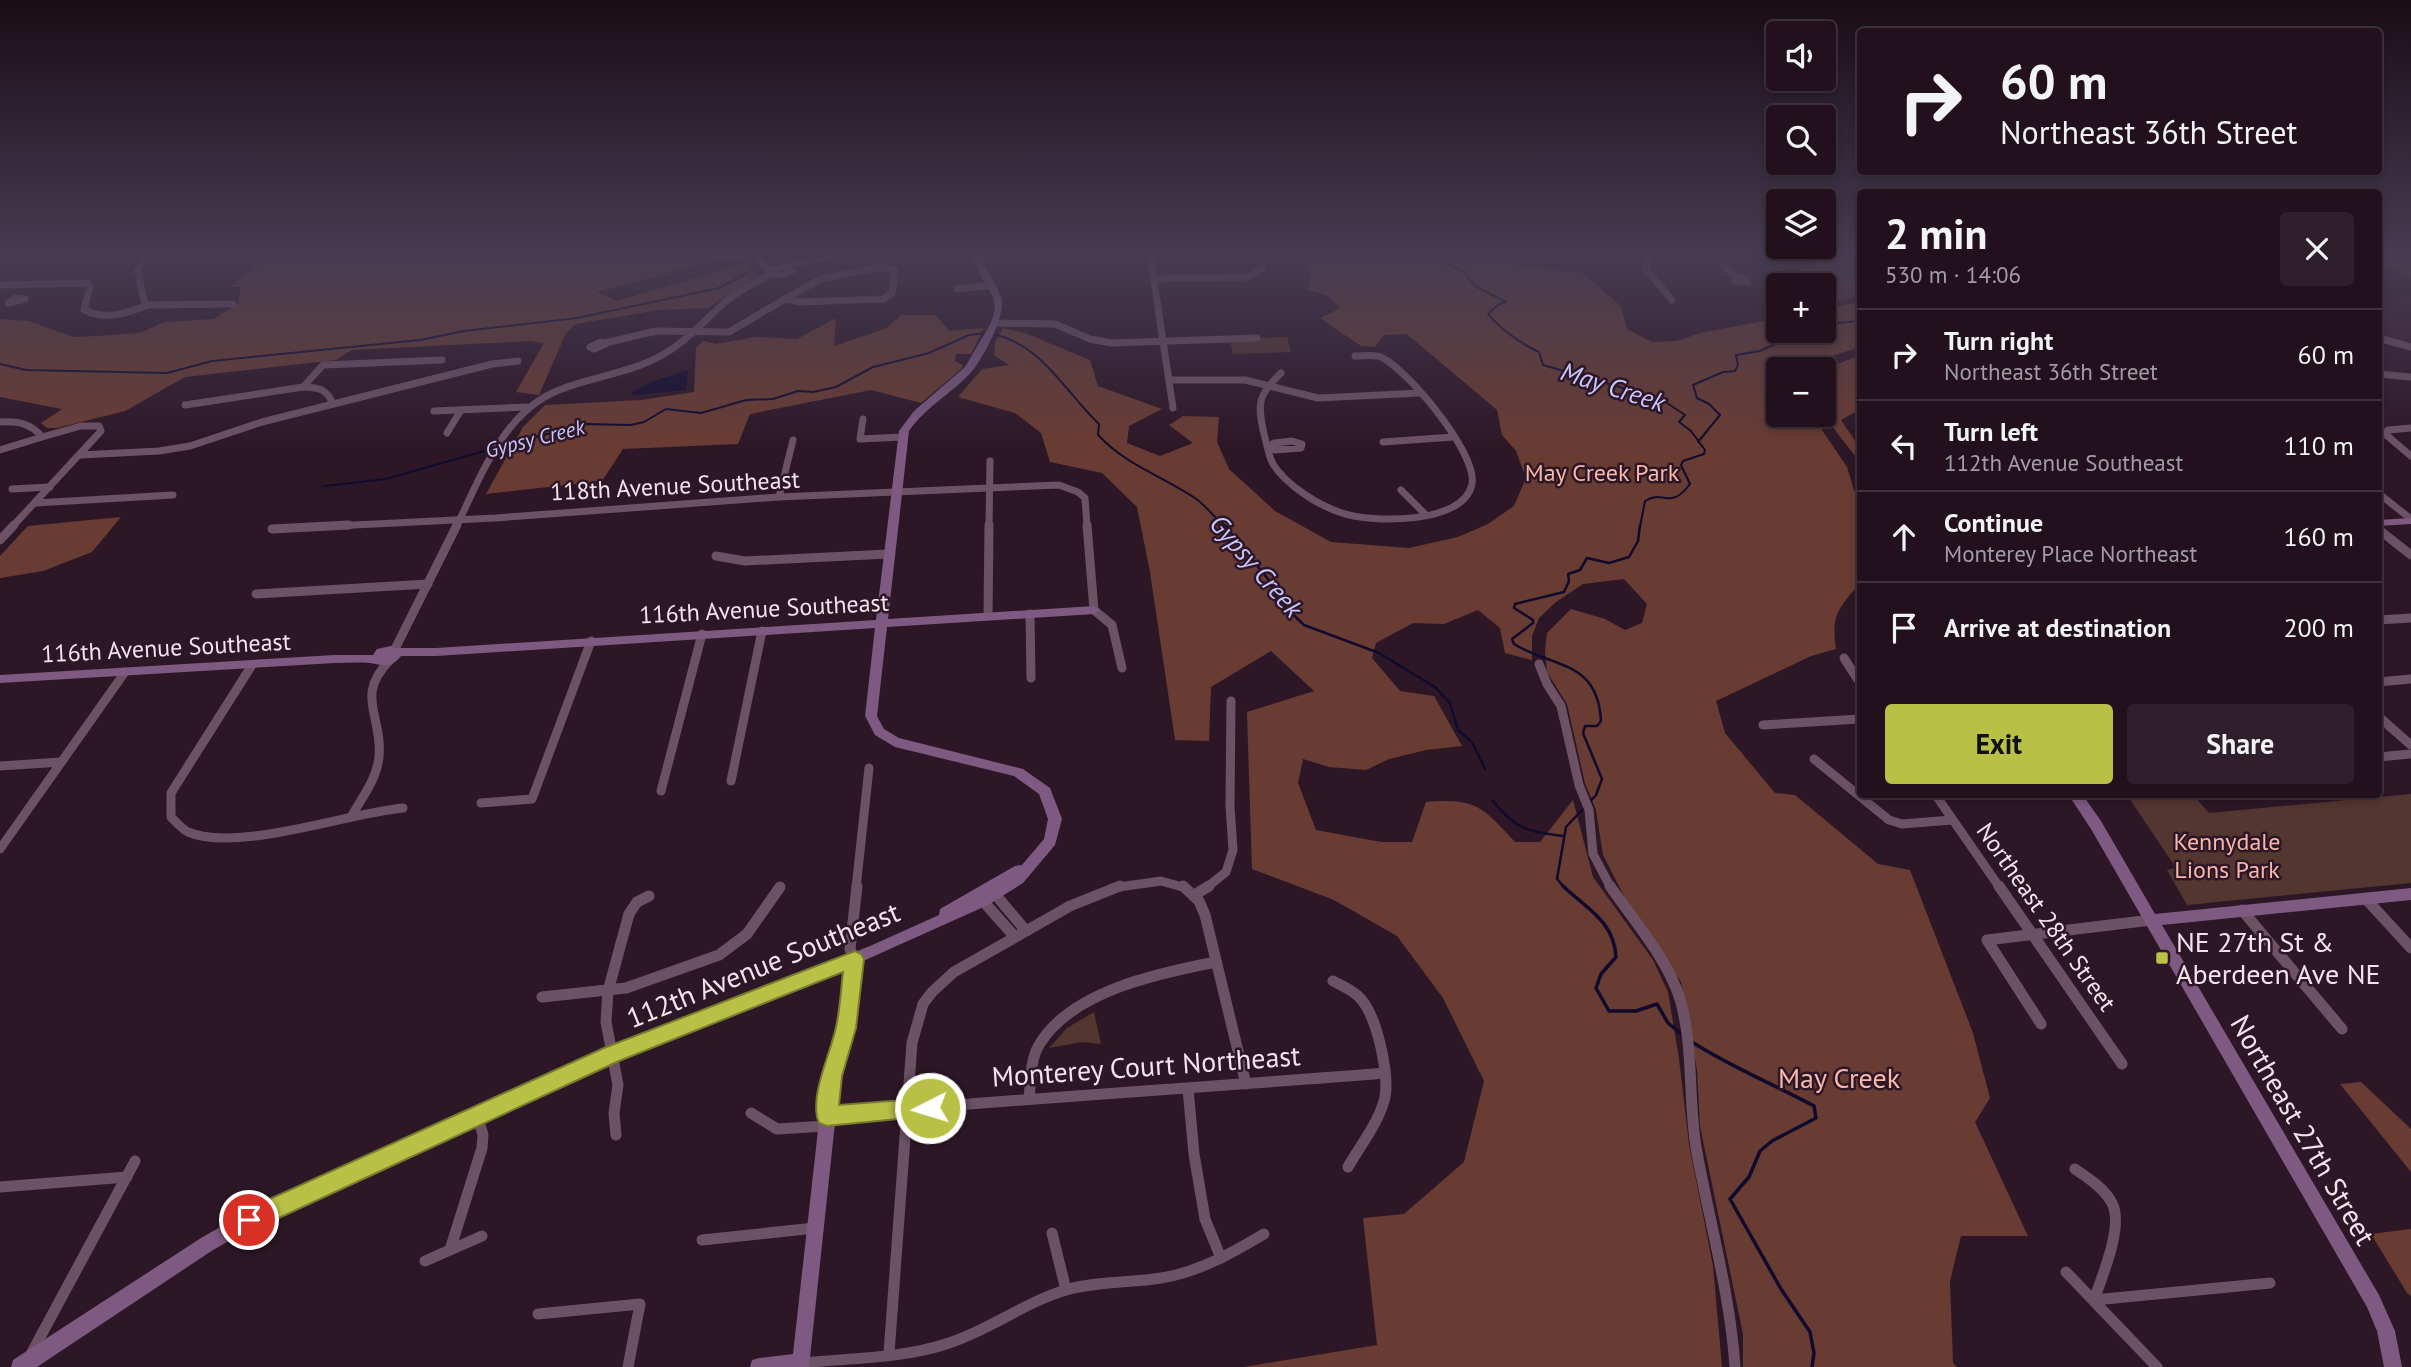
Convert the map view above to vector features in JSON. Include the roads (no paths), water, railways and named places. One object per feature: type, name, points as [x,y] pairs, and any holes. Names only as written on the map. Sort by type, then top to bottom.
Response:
[{"type":"street","points":[[351,817],[379,758],[369,696],[375,679],[428,584],[487,464],[513,420],[527,407],[559,390],[648,362],[674,349],[709,318]]},
{"type":"street","points":[[605,342],[656,331],[729,332],[753,318]]},
{"type":"street","points":[[879,624],[902,437],[913,417],[969,369],[996,318]]},
{"type":"street","points":[[1160,318],[1173,408]]},
{"type":"street","points":[[995,323],[1055,324],[1104,342],[1256,338]]},
{"type":"street","points":[[2382,339],[2411,347]]},
{"type":"street","points":[[1281,373],[1260,394],[1258,406],[1273,463],[1281,472],[1340,513],[1388,521],[1426,515],[1466,496],[1472,485],[1471,471],[1435,407],[1384,359],[1355,356]]},
{"type":"street","points":[[303,387],[323,366],[442,360]]},
{"type":"street","points":[[80,455],[159,451],[190,446],[255,424],[492,365],[518,361]]},
{"type":"street","points":[[2382,374],[2411,377]]},
{"type":"street","points":[[1169,380],[1234,379],[1318,398],[1420,393]]},
{"type":"street","points":[[185,405],[303,387],[321,388],[328,392],[333,404]]},
{"type":"street","points":[[434,411],[527,407]]},
{"type":"street","points":[[447,433],[461,410]]},
{"type":"street","points":[[863,419],[860,439],[902,437]]},
{"type":"street","points":[[0,422],[27,424],[42,437]]},
{"type":"street","points":[[0,450],[81,426],[101,428],[100,434],[0,540]]},
{"type":"street","points":[[2411,428],[2388,430],[2384,433],[2411,456]]},
{"type":"street","points":[[1383,442],[1454,437]]},
{"type":"street","points":[[779,497],[793,440]]},
{"type":"street","points":[[988,616],[990,461]]},
{"type":"street","name":"118th Avenue Southeast","points":[[272,529],[779,497],[1048,484],[1079,492]]},
{"type":"street","points":[[12,489],[50,488]]},
{"type":"street","points":[[1401,490],[1426,515]]},
{"type":"street","points":[[1079,492],[1085,498],[1087,506],[1094,610],[1112,625],[1122,668]]},
{"type":"street","points":[[36,503],[173,495]]},
{"type":"street","points":[[2382,496],[2411,520]]},
{"type":"street","points":[[2382,523],[2411,520]]},
{"type":"street","points":[[2382,532],[2411,555]]},
{"type":"street","points":[[716,556],[746,561],[888,554]]},
{"type":"street","points":[[256,594],[428,584]]},
{"type":"street","name":"116th Avenue Southeast","points":[[0,679],[1094,610]]},
{"type":"street","points":[[1030,614],[1031,678]]},
{"type":"street","points":[[2382,621],[2411,618]]},
{"type":"street","name":"112th Avenue Southeast","points":[[22,1366],[231,1230],[611,1055],[855,959],[989,898],[1018,879],[1045,850],[1055,819],[1050,800],[1037,783],[1018,772],[885,738],[873,725],[871,699],[879,624]]},
{"type":"street","points":[[731,781],[762,631]]},
{"type":"street","points":[[661,791],[702,634]]},
{"type":"street","points":[[481,803],[531,799],[591,641]]},
{"type":"street","points":[[1844,658],[1857,678]]},
{"type":"street","points":[[1539,664],[1546,684],[1561,706],[1581,790],[1589,810],[1591,843],[1601,871],[1668,972],[1680,1000],[1692,1078],[1696,1147],[1732,1321],[1734,1367]]},
{"type":"street","points":[[252,665],[171,793],[168,807],[175,825],[186,832],[211,838],[284,832],[403,808]]},
{"type":"street","points":[[0,849],[125,672]]},
{"type":"street","points":[[2382,682],[2411,679]]},
{"type":"street","points":[[1196,894],[1217,881],[1230,865],[1233,836],[1230,799],[1231,701]]},
{"type":"street","points":[[1763,725],[1857,719]]},
{"type":"street","points":[[2382,720],[2411,745]]},
{"type":"street","points":[[2382,757],[2411,754]]},
{"type":"street","points":[[1814,759],[1857,794]]},
{"type":"street","points":[[0,765],[61,762]]},
{"type":"street","points":[[800,1363],[832,1076],[846,1028],[855,959],[850,949],[869,768]]},
{"type":"street","points":[[1862,798],[1889,820],[1902,824],[1951,820]]},
{"type":"street","name":"Northeast 28th Street","points":[[1937,798],[2122,1064]]},
{"type":"street","name":"Northeast 27th Street","points":[[2077,798],[2373,1301],[2393,1360]]},
{"type":"street","name":"112th Avenue Southeast","points":[[933,922],[958,903],[1033,863]]},
{"type":"street","points":[[889,1353],[906,1110],[915,1029],[923,1005],[933,991],[956,972],[1096,894],[1122,886],[1181,883],[1196,894],[1205,915],[1246,1084]]},
{"type":"street","points":[[542,997],[608,991],[658,979],[733,949],[750,934],[780,887]]},
{"type":"street","points":[[2041,1024],[1987,940],[2242,910],[2411,894]]},
{"type":"street","points":[[616,1135],[614,1113],[618,1085],[606,1022],[608,991],[629,914],[637,902],[649,897]]},
{"type":"street","points":[[989,898],[1021,934]]},
{"type":"street","points":[[2367,899],[2411,948]]},
{"type":"street","points":[[2242,910],[2342,1030]]},
{"type":"street","points":[[1029,1098],[1032,1065],[1038,1046],[1057,1022],[1103,995],[1144,977],[1216,962]]},
{"type":"street","points":[[1333,981],[1363,1001],[1370,1015],[1385,1073],[1385,1100],[1348,1167]]},
{"type":"street","name":"Monterey Court Northeast","points":[[751,1113],[763,1126],[778,1131],[906,1110],[1029,1098],[1188,1089],[1385,1073]]},
{"type":"street","points":[[1188,1089],[1194,1154],[1205,1219],[1221,1258]]},
{"type":"street","points":[[450,1250],[482,1148],[483,1135],[477,1115]]},
{"type":"street","points":[[22,1366],[135,1161]]},
{"type":"street","points":[[2075,1169],[2102,1190],[2114,1207],[2116,1221],[2094,1300]]},
{"type":"street","points":[[0,1187],[127,1177]]},
{"type":"street","points":[[702,1240],[815,1228]]},
{"type":"street","points":[[1052,1233],[1066,1290]]},
{"type":"street","points":[[759,1367],[931,1348],[950,1343],[1031,1303],[1066,1290],[1169,1276],[1198,1269],[1264,1234]]},
{"type":"street","points":[[425,1261],[482,1236]]},
{"type":"street","points":[[2066,1272],[2157,1367]]},
{"type":"street","points":[[2094,1300],[2270,1283]]},
{"type":"street","points":[[538,1314],[640,1304],[628,1367]]},
{"type":"waterway","points":[[0,364],[26,370],[167,373],[212,361],[420,340],[464,331],[578,318]]},
{"type":"waterway","name":"May Creek","points":[[1491,318],[1512,336],[1539,352],[1543,365],[1661,399],[1685,415],[1679,422],[1699,441]]},
{"type":"waterway","points":[[1699,441],[1720,415],[1709,404],[1697,398],[1693,385],[1723,372],[1735,371],[1738,365],[1736,355],[1760,351],[1782,341],[1820,339],[1825,337],[1827,329],[1837,323],[1857,321]]},
{"type":"waterway","name":"Gypsy Creek","points":[[501,446],[586,424],[631,425],[644,422],[666,409],[701,413],[746,400],[773,399],[798,391],[813,392],[836,387],[873,367],[929,353],[969,335],[986,333]]},
{"type":"waterway","name":"Gypsy Creek","points":[[993,334],[1026,348],[1052,371],[1099,424],[1098,435],[1109,445],[1132,462],[1195,498],[1227,527]]},
{"type":"waterway","name":"May Creek","points":[[1640,527],[1645,501],[1657,497],[1672,498],[1690,484],[1681,465],[1683,461],[1704,454],[1705,450],[1699,441]]},
{"type":"waterway","name":"Gypsy Creek","points":[[324,486],[386,479],[495,448]]},
{"type":"waterway","name":"Gypsy Creek","points":[[1224,525],[1268,579],[1282,604],[1304,625],[1379,653],[1435,687],[1450,703],[1458,730],[1472,742],[1485,769]]},
{"type":"waterway","name":"May Creek","points":[[1564,887],[1557,879],[1566,827],[1596,795],[1602,779],[1583,733],[1585,726],[1597,726],[1601,721],[1598,701],[1592,687],[1582,676],[1514,644],[1512,639],[1533,623],[1533,620],[1514,608],[1515,604],[1564,592],[1569,581],[1568,574],[1580,570],[1587,558],[1609,563],[1629,557],[1638,541],[1640,525]]},
{"type":"waterway","name":"Gypsy Creek","points":[[1493,801],[1523,828],[1563,836]]},
{"type":"waterway","name":"May Creek","points":[[1564,887],[1605,925],[1614,945],[1616,957],[1601,974],[1596,988],[1609,1011],[1636,1011],[1657,1004],[1668,1023],[1684,1036]]},
{"type":"waterway","name":"May Creek","points":[[1692,1042],[1814,1106],[1816,1118],[1772,1141],[1760,1151],[1749,1177],[1730,1199],[1781,1289],[1810,1332],[1814,1353],[1812,1367]]},
{"type":"place","name":"NE 27th St & Aberdeen Ave NE","points":[[2162,958]]},
{"type":"park label","name":"May Creek Park","points":[[1602,473]]},
{"type":"park label","name":"Kennydale Lions Park","points":[[2227,856]]}]
